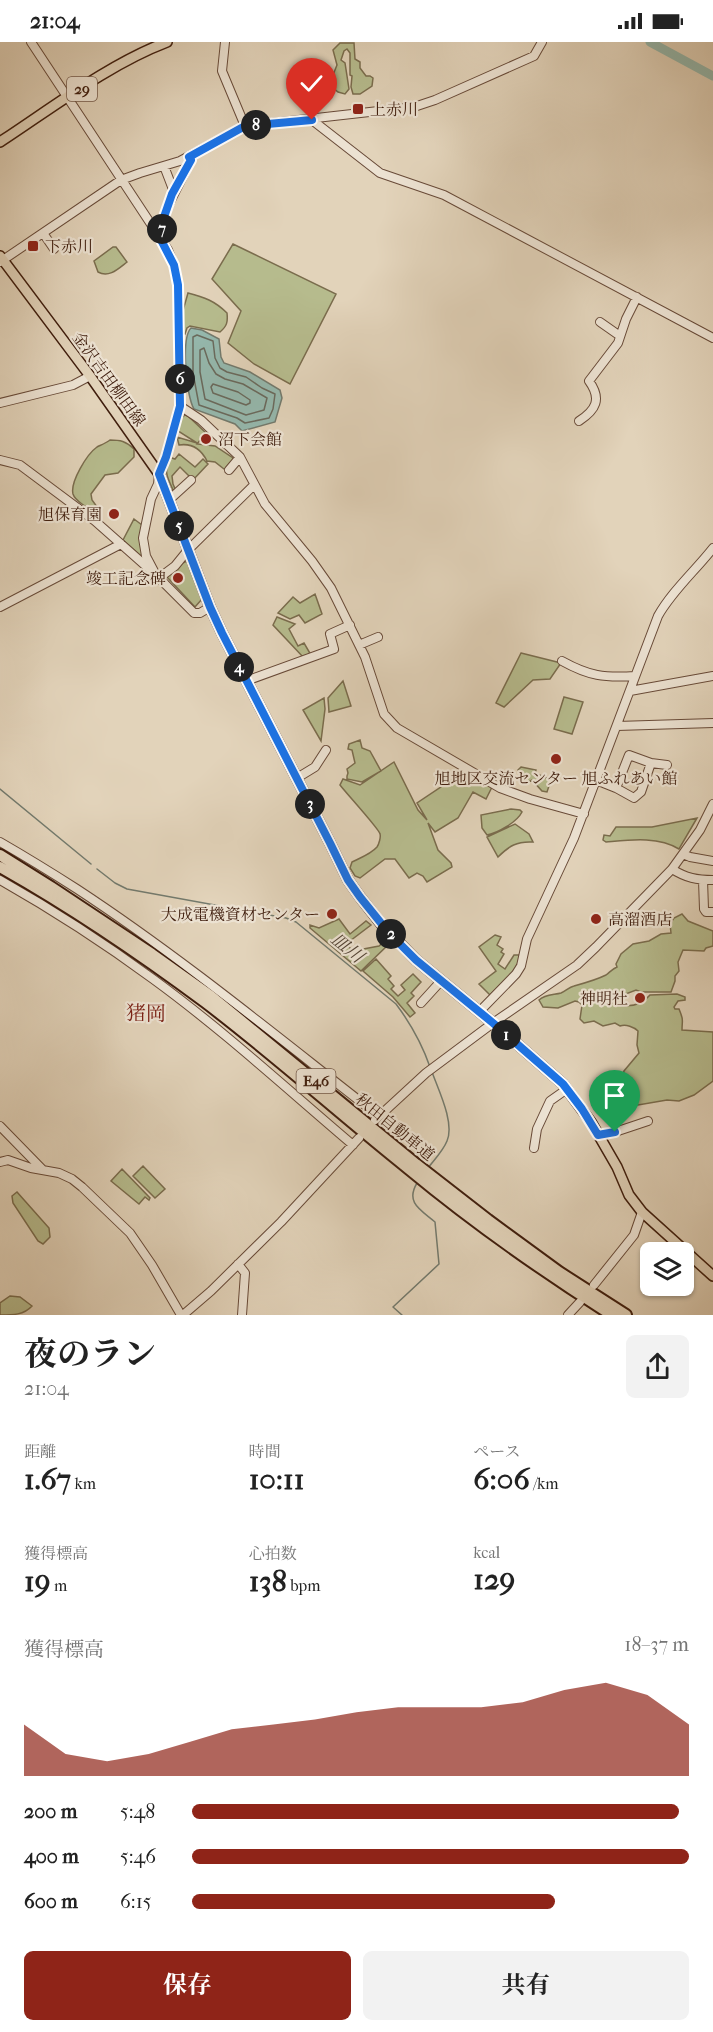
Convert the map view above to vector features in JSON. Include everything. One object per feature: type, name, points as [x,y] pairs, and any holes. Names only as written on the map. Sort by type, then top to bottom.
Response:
[{"type":"highway","name":"秋田自動車道","points":[[0,855],[61,893],[211,996],[488,1220],[559,1272],[626,1315]]},
{"type":"highway","name":"秋田自動車道","points":[[0,867],[46,893],[147,960],[206,1003],[288,1068],[410,1171],[555,1279],[612,1315]]},
{"type":"main road","name":"29","points":[[0,142],[120,64],[167,42]]},
{"type":"main road","name":"金沢吉田柳田線","points":[[1,259],[90,376],[159,474],[210,607],[348,880],[398,942],[567,1089],[598,1135],[617,1167],[629,1195],[642,1212],[713,1276]]},
{"type":"street","points":[[31,42],[161,240],[174,265],[178,285],[180,406],[158,484],[151,500],[144,538],[146,556],[157,576]]},
{"type":"street","points":[[225,42],[222,70],[245,126]]},
{"type":"street","points":[[1,259],[121,180],[189,157],[245,126],[414,107],[534,56],[542,42]]},
{"type":"street","points":[[312,120],[380,173],[444,195],[713,338]]},
{"type":"street","points":[[161,240],[164,217],[191,160],[189,157]]},
{"type":"street","points":[[164,166],[174,192]]},
{"type":"street","points":[[43,233],[54,249]]},
{"type":"street","points":[[579,421],[594,410],[597,400],[595,389],[589,381],[618,343],[637,297]]},
{"type":"street","points":[[600,322],[620,336]]},
{"type":"street","points":[[0,403],[73,385],[90,376]]},
{"type":"street","points":[[180,406],[201,420],[240,457],[254,485],[274,516],[331,588],[359,645],[384,714],[397,728],[500,788],[584,814]]},
{"type":"street","points":[[229,470],[240,457]]},
{"type":"street","points":[[0,460],[20,465],[95,521],[157,576],[194,613],[200,613],[210,607]]},
{"type":"street","points":[[169,500],[191,480]]},
{"type":"street","points":[[157,576],[175,566],[188,549],[254,485]]},
{"type":"street","points":[[0,607],[121,544]]},
{"type":"street","points":[[479,1012],[521,966],[527,939],[584,814],[658,616],[666,601],[698,568],[713,548]]},
{"type":"street","points":[[246,681],[334,649],[330,634],[350,625]]},
{"type":"street","points":[[359,645],[378,637]]},
{"type":"street","points":[[562,661],[585,673],[610,677],[635,676]]},
{"type":"street","points":[[630,691],[713,676]]},
{"type":"street","points":[[617,726],[713,723]]},
{"type":"street","points":[[297,778],[315,767],[326,750]]},
{"type":"street","points":[[616,788],[629,755],[651,763],[667,765]]},
{"type":"street","points":[[596,780],[634,798],[641,792],[651,763]]},
{"type":"street","points":[[0,842],[78,890],[163,950],[240,1007],[377,1118],[426,1073],[577,964],[672,869],[700,830],[713,804]]},
{"type":"street","points":[[683,854],[713,861]]},
{"type":"street","points":[[672,869],[694,880],[713,880]]},
{"type":"street","points":[[0,880],[54,911],[154,980],[232,1041],[353,1145]]},
{"type":"street","points":[[703,880],[704,909],[706,912],[713,912]]},
{"type":"street","points":[[421,1003],[441,981]]},
{"type":"street","points":[[534,1148],[537,1129],[550,1101],[567,1089]]},
{"type":"street","points":[[598,1135],[648,1121]]},
{"type":"street","points":[[0,1126],[42,1169]]},
{"type":"street","points":[[0,1162],[8,1160],[59,1173],[72,1179],[130,1233],[182,1315],[281,1222],[359,1138]]},
{"type":"street","points":[[594,1285],[634,1235],[642,1212]]},
{"type":"street","points":[[238,1264],[245,1274],[242,1315]]},
{"type":"street","points":[[568,1315],[580,1302]]},
{"type":"green space","points":[[340,43],[354,43],[355,59],[360,62],[360,68],[366,76],[373,78],[372,86],[360,94],[353,94],[350,53],[347,49],[341,60],[345,63],[349,89],[345,94],[332,87],[337,65],[333,50]]},
{"type":"green space","points":[[233,244],[336,294],[290,384],[254,364],[228,343],[241,311],[212,279]]},
{"type":"green space","points":[[116,247],[127,262],[110,273],[98,272],[94,261]]},
{"type":"green space","points":[[188,293],[209,300],[227,313],[227,324],[220,332],[190,326],[185,334],[183,333],[182,314]]},
{"type":"green space","points":[[185,415],[206,433],[197,444],[215,446],[233,458],[228,468],[224,469],[215,462],[207,461],[199,450],[192,446],[179,445],[177,437],[197,443],[178,431],[180,419]]},
{"type":"green space","points":[[110,440],[128,444],[134,449],[134,457],[118,473],[105,475],[91,494],[92,500],[100,511],[96,512],[76,499],[73,494],[74,483],[89,456],[97,447]]},
{"type":"green space","points":[[179,454],[195,467],[203,459],[208,464],[193,480],[180,467],[172,476],[176,491],[174,492],[168,479],[167,467],[169,457],[175,459]]},
{"type":"green space","points":[[134,519],[142,525],[142,557],[123,540]]},
{"type":"green space","points":[[188,561],[202,599],[195,607],[167,577],[182,563]]},
{"type":"green space","points":[[315,594],[322,614],[305,623],[299,615],[290,619],[278,613],[293,597],[300,603]]},
{"type":"green space","points":[[277,617],[295,624],[289,629],[298,646],[304,643],[311,655],[303,657],[273,625]]},
{"type":"green space","points":[[521,653],[561,663],[550,679],[533,680],[504,707],[496,703]]},
{"type":"green space","points":[[343,681],[351,706],[329,712],[328,698]]},
{"type":"green space","points":[[564,697],[583,702],[572,734],[554,729]]},
{"type":"green space","points":[[324,698],[325,709],[321,741],[303,710]]},
{"type":"green space","points":[[360,740],[362,748],[370,751],[381,771],[362,782],[347,779],[347,769],[355,763],[352,750],[348,749],[349,744]]},
{"type":"green space","points":[[394,762],[418,810],[427,820],[417,803],[465,771],[492,787],[486,799],[473,792],[458,818],[435,832],[428,823],[438,850],[452,867],[427,882],[417,873],[409,878],[395,859],[385,859],[360,878],[355,876],[350,868],[352,862],[369,854],[377,847],[380,835],[340,785],[343,779],[360,785]]},
{"type":"green space","points":[[521,767],[536,770],[535,773],[551,780],[547,792],[542,791],[532,780],[525,784],[519,777],[522,775],[518,770]]},
{"type":"green space","points":[[511,809],[522,812],[507,826],[487,835],[482,828],[481,815]]},
{"type":"green space","points":[[697,818],[679,849],[662,842],[634,840],[606,842],[603,840],[604,835],[610,836],[616,827],[652,827]]},
{"type":"green space","points":[[515,824],[529,834],[533,842],[514,845],[498,857],[487,837]]},
{"type":"green space","points":[[682,914],[688,921],[713,931],[713,946],[704,951],[683,950],[678,962],[679,971],[675,976],[671,992],[636,990],[615,998],[612,1003],[623,1006],[633,1005],[642,1002],[650,995],[677,994],[685,997],[685,1000],[678,1001],[674,1007],[681,1013],[682,1030],[713,1032],[713,1081],[694,1095],[679,1101],[667,1100],[638,1105],[629,1101],[610,1103],[601,1107],[595,1101],[603,1094],[616,1094],[624,1071],[639,1053],[638,1031],[630,1026],[620,1026],[615,1023],[603,1026],[594,1021],[584,1023],[580,1019],[582,1005],[579,1002],[575,1001],[558,1008],[543,1007],[539,1000],[606,975],[617,967],[616,964],[621,954],[633,944],[649,941],[661,934],[671,933],[670,924],[674,918]]},
{"type":"green space","points":[[339,919],[350,934],[366,921],[371,925],[346,944],[353,951],[379,946],[387,939],[391,942],[361,971],[310,928],[310,925],[319,928]]},
{"type":"green space","points":[[495,935],[501,937],[497,945],[503,949],[501,952],[504,954],[498,964],[505,969],[514,955],[520,955],[513,972],[490,995],[479,984],[496,971],[479,947]]},
{"type":"green space","points":[[376,959],[391,976],[388,979],[394,986],[391,989],[398,996],[405,990],[401,985],[413,974],[421,982],[411,993],[414,996],[407,1003],[415,1013],[410,1017],[393,997],[363,971]]},
{"type":"green space","points":[[143,1166],[165,1189],[155,1198],[133,1176]]},
{"type":"green space","points":[[122,1169],[150,1198],[149,1200],[145,1197],[139,1204],[111,1181]]},
{"type":"green space","points":[[17,1192],[49,1228],[50,1237],[43,1244],[38,1241],[13,1203],[12,1196]]},
{"type":"green space","points":[[10,1296],[20,1297],[32,1306],[22,1313],[0,1315],[0,1303]]},
{"type":"water","points":[[191,328],[202,330],[219,339],[224,363],[250,372],[280,390],[282,398],[275,422],[242,431],[235,424],[194,409],[189,392],[185,355]]},
{"type":"waterway","points":[[650,42],[713,76]]},
{"type":"waterway","name":"皿川","points":[[0,789],[91,864]]},
{"type":"waterway","name":"皿川","points":[[97,869],[127,889],[286,918],[296,922],[396,1004],[416,1034],[430,1067]]},
{"type":"waterway","name":"皿川","points":[[428,1168],[443,1148],[449,1134],[445,1106],[432,1072]]},
{"type":"waterway","name":"皿川","points":[[402,1315],[393,1307],[439,1264],[435,1222],[420,1210],[414,1201],[413,1196],[417,1183]]},
{"type":"place","name":"上赤川","points":[[358,109]]},
{"type":"place","name":"下赤川","points":[[33,246]]},
{"type":"place","name":"沼下会館","points":[[206,439]]},
{"type":"place","name":"旭保育園","points":[[114,514]]},
{"type":"place","name":"竣工記念碑","points":[[178,578]]},
{"type":"place","name":"旭地区交流センター 旭ふれあい館","points":[[556,759]]},
{"type":"place","name":"大成電機資材センター","points":[[332,914]]},
{"type":"place","name":"高溜酒店","points":[[596,919]]},
{"type":"place","name":"神明社","points":[[640,998]]},
{"type":"district","name":"猪岡","points":[[146,1013]]},
{"type":"route","points":[[312,120],[245,126],[189,157],[191,160],[172,194],[164,217],[161,240],[174,265],[178,285],[180,406],[159,474],[222,633],[348,880],[382,925],[416,960],[563,1084],[598,1135],[615,1132]]}]
